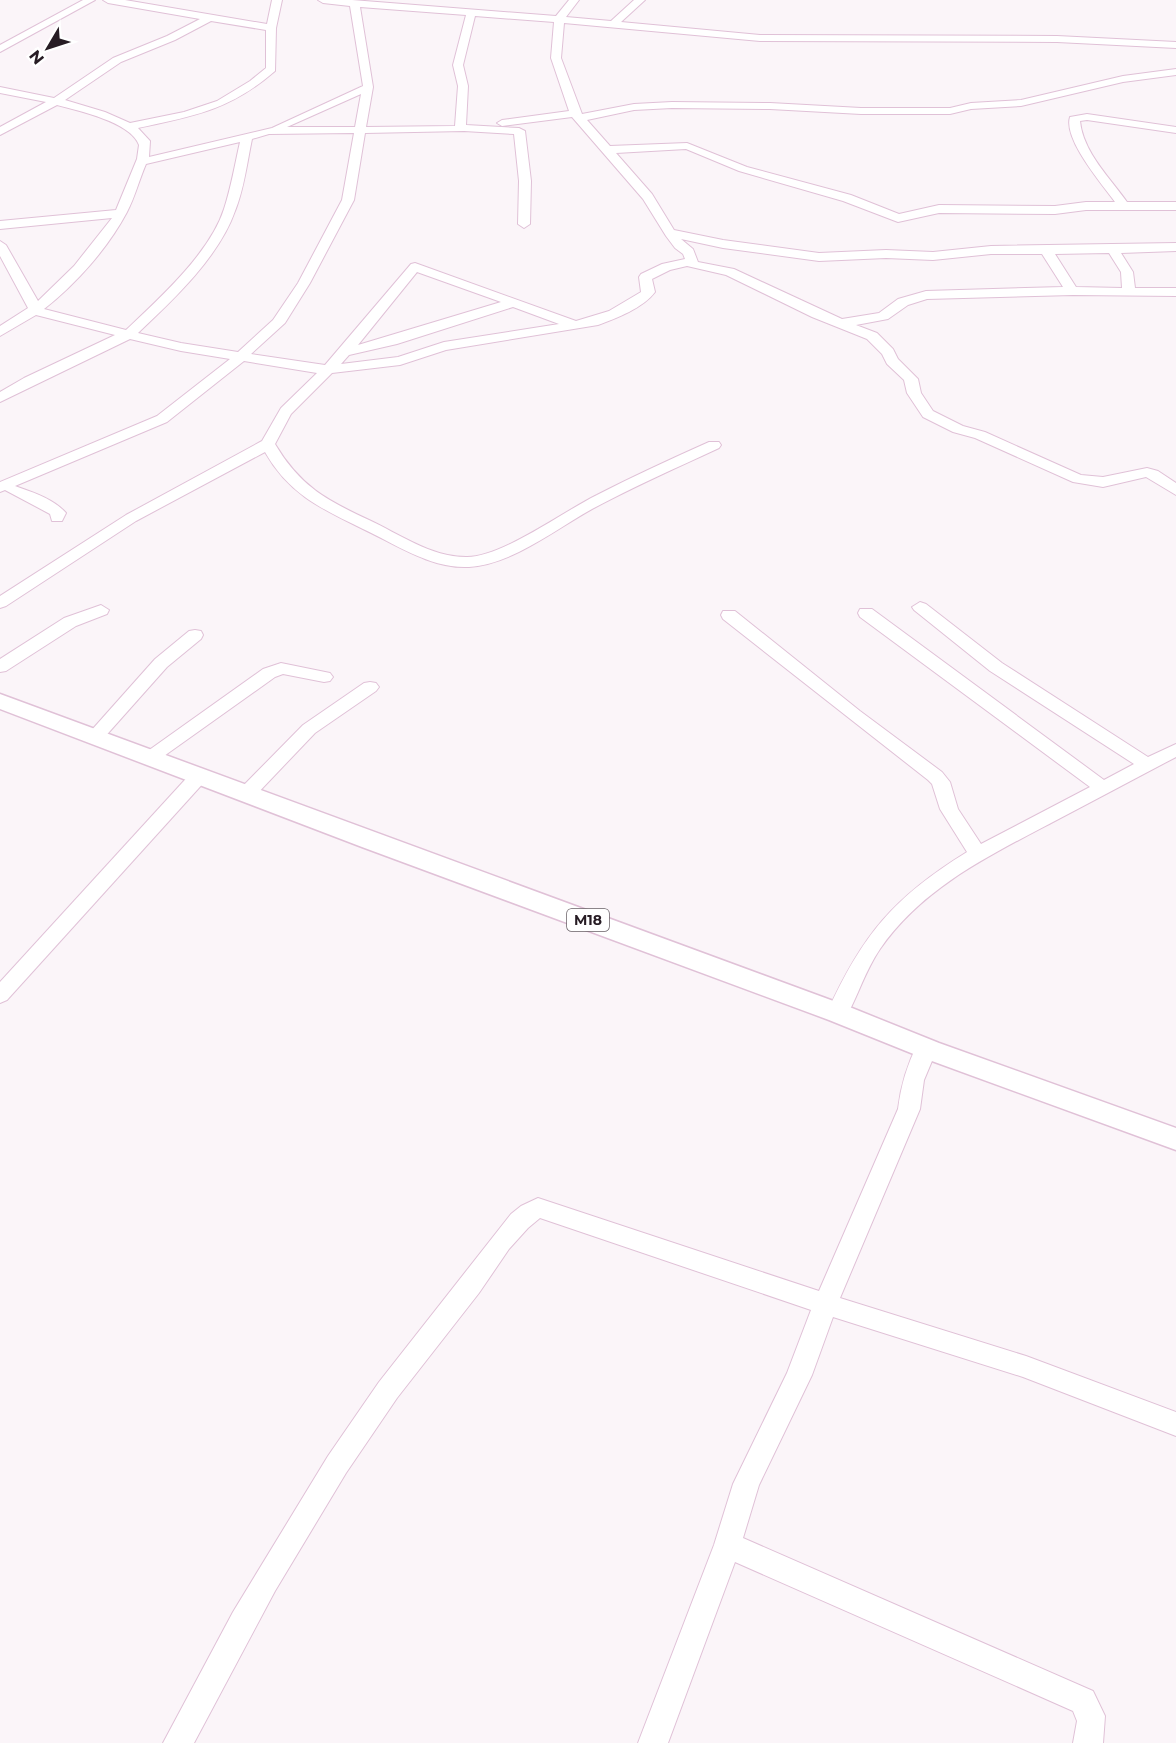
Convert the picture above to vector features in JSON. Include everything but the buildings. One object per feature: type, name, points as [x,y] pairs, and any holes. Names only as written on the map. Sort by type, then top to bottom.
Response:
[{"type":"main road","name":"M18","points":[[0,701],[370,841],[1176,1139]]},
{"type":"street","points":[[0,49],[90,0]]},
{"type":"street","points":[[108,0],[271,28]]},
{"type":"street","points":[[126,127],[211,109],[254,85],[271,69],[271,28],[277,0]]},
{"type":"street","points":[[329,0],[760,38],[1057,39],[1176,45]]},
{"type":"street","points":[[574,0],[559,19],[556,58],[577,115],[648,197],[669,233],[679,245],[689,252],[691,261],[698,267],[730,272],[817,314],[863,331],[878,341],[888,352],[892,361],[911,379],[914,393],[928,414],[950,426],[980,435],[1078,479],[1102,482],[1147,472],[1176,490]]},
{"type":"street","points":[[612,25],[640,0]]},
{"type":"street","points":[[5,490],[162,419],[240,358],[278,323],[335,228],[348,200],[368,87],[355,4]]},
{"type":"street","points":[[463,128],[463,86],[458,65],[471,14]]},
{"type":"street","points":[[0,132],[55,102],[117,60],[171,38],[210,17]]},
{"type":"street","points":[[463,128],[634,107],[661,106],[770,106],[861,111],[950,111],[971,106],[1021,103],[1114,81],[1176,72]]},
{"type":"street","points":[[141,162],[269,131],[368,87]]},
{"type":"street","points":[[0,90],[86,108],[109,117],[144,141],[141,162],[121,213],[92,253],[49,298],[0,332]]},
{"type":"street","points":[[1124,207],[1088,154],[1078,136],[1074,119],[1087,117],[1176,130]]},
{"type":"street","points":[[269,131],[463,128],[519,130],[525,182],[524,224]]},
{"type":"street","points":[[0,398],[29,381],[129,334],[176,291],[220,232],[230,210],[247,137]]},
{"type":"street","points":[[605,150],[687,146],[743,169],[848,198],[898,218],[939,208],[1055,210],[1086,206],[1176,206]]},
{"type":"street","points":[[0,225],[121,213]]},
{"type":"street","points":[[669,233],[723,244],[819,257],[886,254],[933,256],[991,250],[1113,250],[1176,247]]},
{"type":"street","points":[[0,245],[35,308],[55,318],[240,358],[327,370],[400,361],[444,346],[603,319],[641,300],[649,292],[645,277],[691,261]]},
{"type":"street","points":[[1046,250],[1073,291]]},
{"type":"street","points":[[1113,250],[1127,272],[1130,292]]},
{"type":"street","points":[[0,603],[131,518],[268,444],[275,425],[289,405],[327,370],[415,267],[575,325]]},
{"type":"street","points":[[841,323],[883,316],[903,302],[926,295],[1073,291],[1176,292]]},
{"type":"street","points":[[342,353],[392,341],[512,303]]},
{"type":"street","points":[[268,444],[281,469],[294,485],[329,507],[439,558],[467,562],[483,561],[587,506],[714,445]]},
{"type":"street","points":[[5,490],[47,505],[58,513],[57,518]]},
{"type":"street","points":[[920,607],[996,667],[1148,765]]},
{"type":"street","points":[[0,667],[70,622],[101,610]]},
{"type":"street","points":[[866,613],[1103,788]]},
{"type":"street","points":[[729,615],[854,715],[935,776],[941,782],[949,809],[977,852]]},
{"type":"street","points":[[96,736],[161,663],[195,635]]},
{"type":"street","points":[[151,757],[268,673],[281,668],[324,677]]},
{"type":"street","points":[[247,793],[309,729],[370,687]]},
{"type":"street","points":[[838,1013],[862,962],[887,924],[935,880],[977,852],[1176,750]]},
{"type":"street","points":[[0,995],[200,775]]},
{"type":"street","points":[[653,1743],[728,1545],[747,1484],[799,1375],[826,1303],[909,1109],[913,1080],[926,1048]]},
{"type":"street","points":[[178,1743],[277,1558],[362,1426],[502,1241],[533,1209],[543,1208],[621,1236],[1026,1366],[1176,1424]]},
{"type":"street","points":[[728,1545],[1083,1701],[1090,1709],[1092,1721],[1088,1743]]}]
